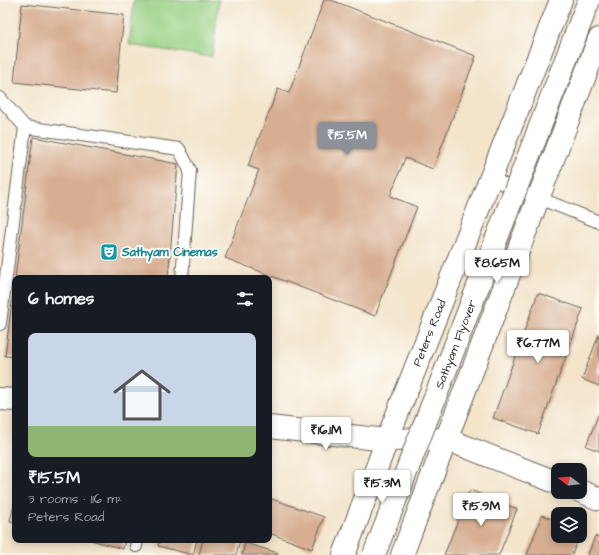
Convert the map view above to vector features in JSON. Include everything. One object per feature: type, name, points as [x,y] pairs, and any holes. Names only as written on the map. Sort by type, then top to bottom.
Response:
[{"type":"main road","name":"Peters Road","points":[[344,555],[387,440],[561,0]]},
{"type":"main road","name":"Sathyam Flyover","points":[[374,555],[589,0]]},
{"type":"main road","points":[[402,555],[599,39]]},
{"type":"main road","points":[[0,399],[12,400]]},
{"type":"main road","points":[[272,427],[387,440],[446,439],[551,480]]},
{"type":"main road","points":[[587,495],[599,499]]},
{"type":"lane","points":[[0,98],[25,127],[178,149],[190,170],[182,275]]},
{"type":"lane","points":[[0,324],[25,127]]},
{"type":"lane","points":[[491,179],[599,222]]},
{"type":"green space","points":[[134,0],[219,0],[212,57],[129,45]]},
{"type":"building","points":[[324,0],[331,0],[476,56],[433,169],[405,158],[390,196],[417,207],[375,316],[225,258],[259,170],[248,166],[278,89],[289,93]]},
{"type":"building","points":[[22,4],[124,15],[116,93],[14,82]]},
{"type":"building","points":[[33,137],[178,164],[168,275],[15,275]]},
{"type":"building","points":[[538,293],[583,309],[538,434],[493,418]]},
{"type":"building","points":[[12,302],[12,357],[5,356]]},
{"type":"building","points":[[599,334],[599,386],[582,379]]},
{"type":"building","points":[[599,413],[599,451],[586,446]]},
{"type":"building","points":[[470,490],[517,509],[499,555],[444,555]]},
{"type":"building","points":[[272,499],[324,517],[312,549],[272,534]]},
{"type":"building","points":[[542,515],[551,518],[551,543],[576,543],[572,555],[527,555]]},
{"type":"building","points":[[595,536],[599,538],[599,555],[588,555]]},
{"type":"building","points":[[102,543],[124,543],[123,549]]},
{"type":"building","points":[[159,543],[196,543],[193,555],[158,546]]},
{"type":"building","points":[[202,543],[239,543],[236,555],[199,555]]},
{"type":"building","points":[[245,543],[278,553],[277,555],[242,555]]},
{"type":"place","name":"Sathyam Cinemas","points":[[109,252]]}]
